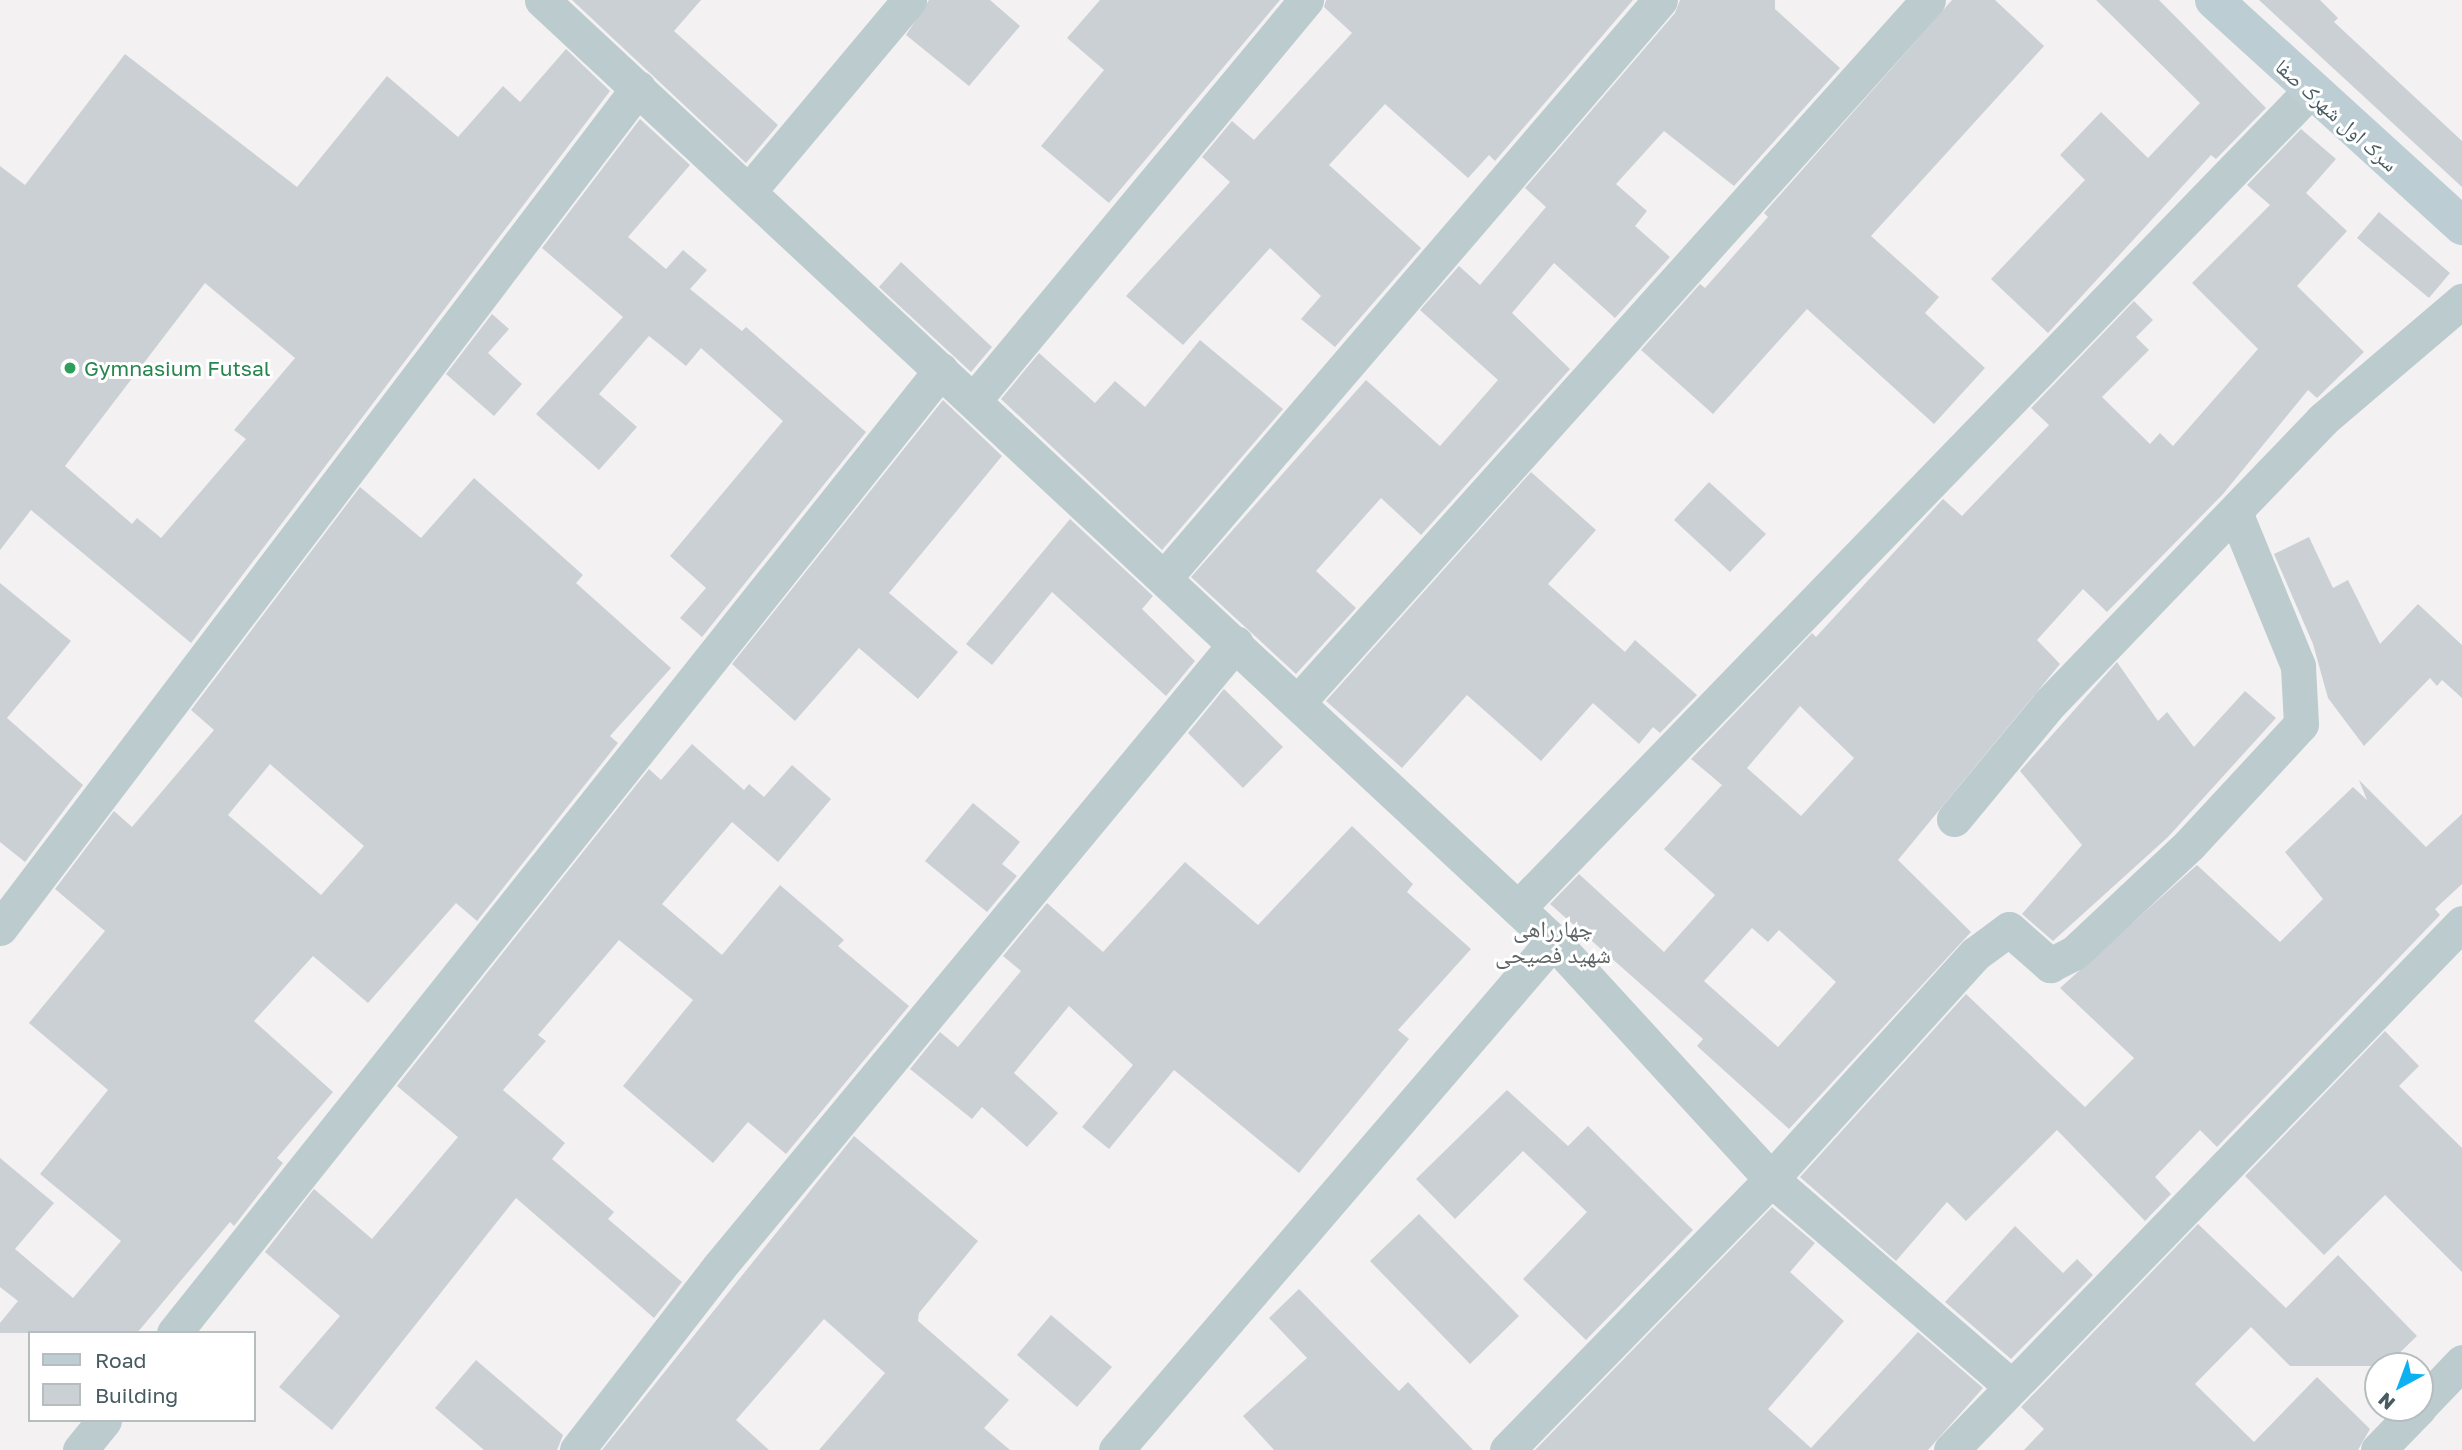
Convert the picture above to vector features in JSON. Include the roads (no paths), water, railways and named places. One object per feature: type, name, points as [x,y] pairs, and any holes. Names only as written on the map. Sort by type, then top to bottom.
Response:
[{"type":"street","points":[[542,0],[1236,643],[1553,941],[1770,1179],[2012,1387]]},
{"type":"street","points":[[749,191],[909,0]]},
{"type":"street","points":[[974,400],[1306,0]]},
{"type":"street","points":[[1164,577],[1660,0]]},
{"type":"street","points":[[1298,702],[1928,0]]},
{"type":"street","name":"سرک اول شهرک صفا","points":[[2214,0],[2309,91],[2462,226]]},
{"type":"street","points":[[0,928],[638,88]]},
{"type":"street","points":[[1518,908],[2309,91]]},
{"type":"street","points":[[1954,819],[2050,703],[2236,515],[2322,420],[2462,301]]},
{"type":"street","points":[[176,1331],[941,370]]},
{"type":"street","points":[[1507,1450],[1770,1179],[1975,954],[2009,929],[2050,965],[2074,953],[2190,844],[2301,724],[2298,666],[2236,515]]},
{"type":"street","points":[[577,1450],[719,1268],[1236,643]]},
{"type":"street","points":[[1951,1450],[2462,923]]},
{"type":"street","points":[[1116,1450],[1553,941]]},
{"type":"street","points":[[2434,1392],[2462,1363]]},
{"type":"street","points":[[80,1450],[102,1422]]},
{"type":"street","points":[[2378,1450],[2405,1422]]},
{"type":"place","name":"Gymnasium Futsal","points":[[70,368]]},
{"type":"district","name":"چهارراهی شهید فصیحی","points":[[1553,941]]}]
